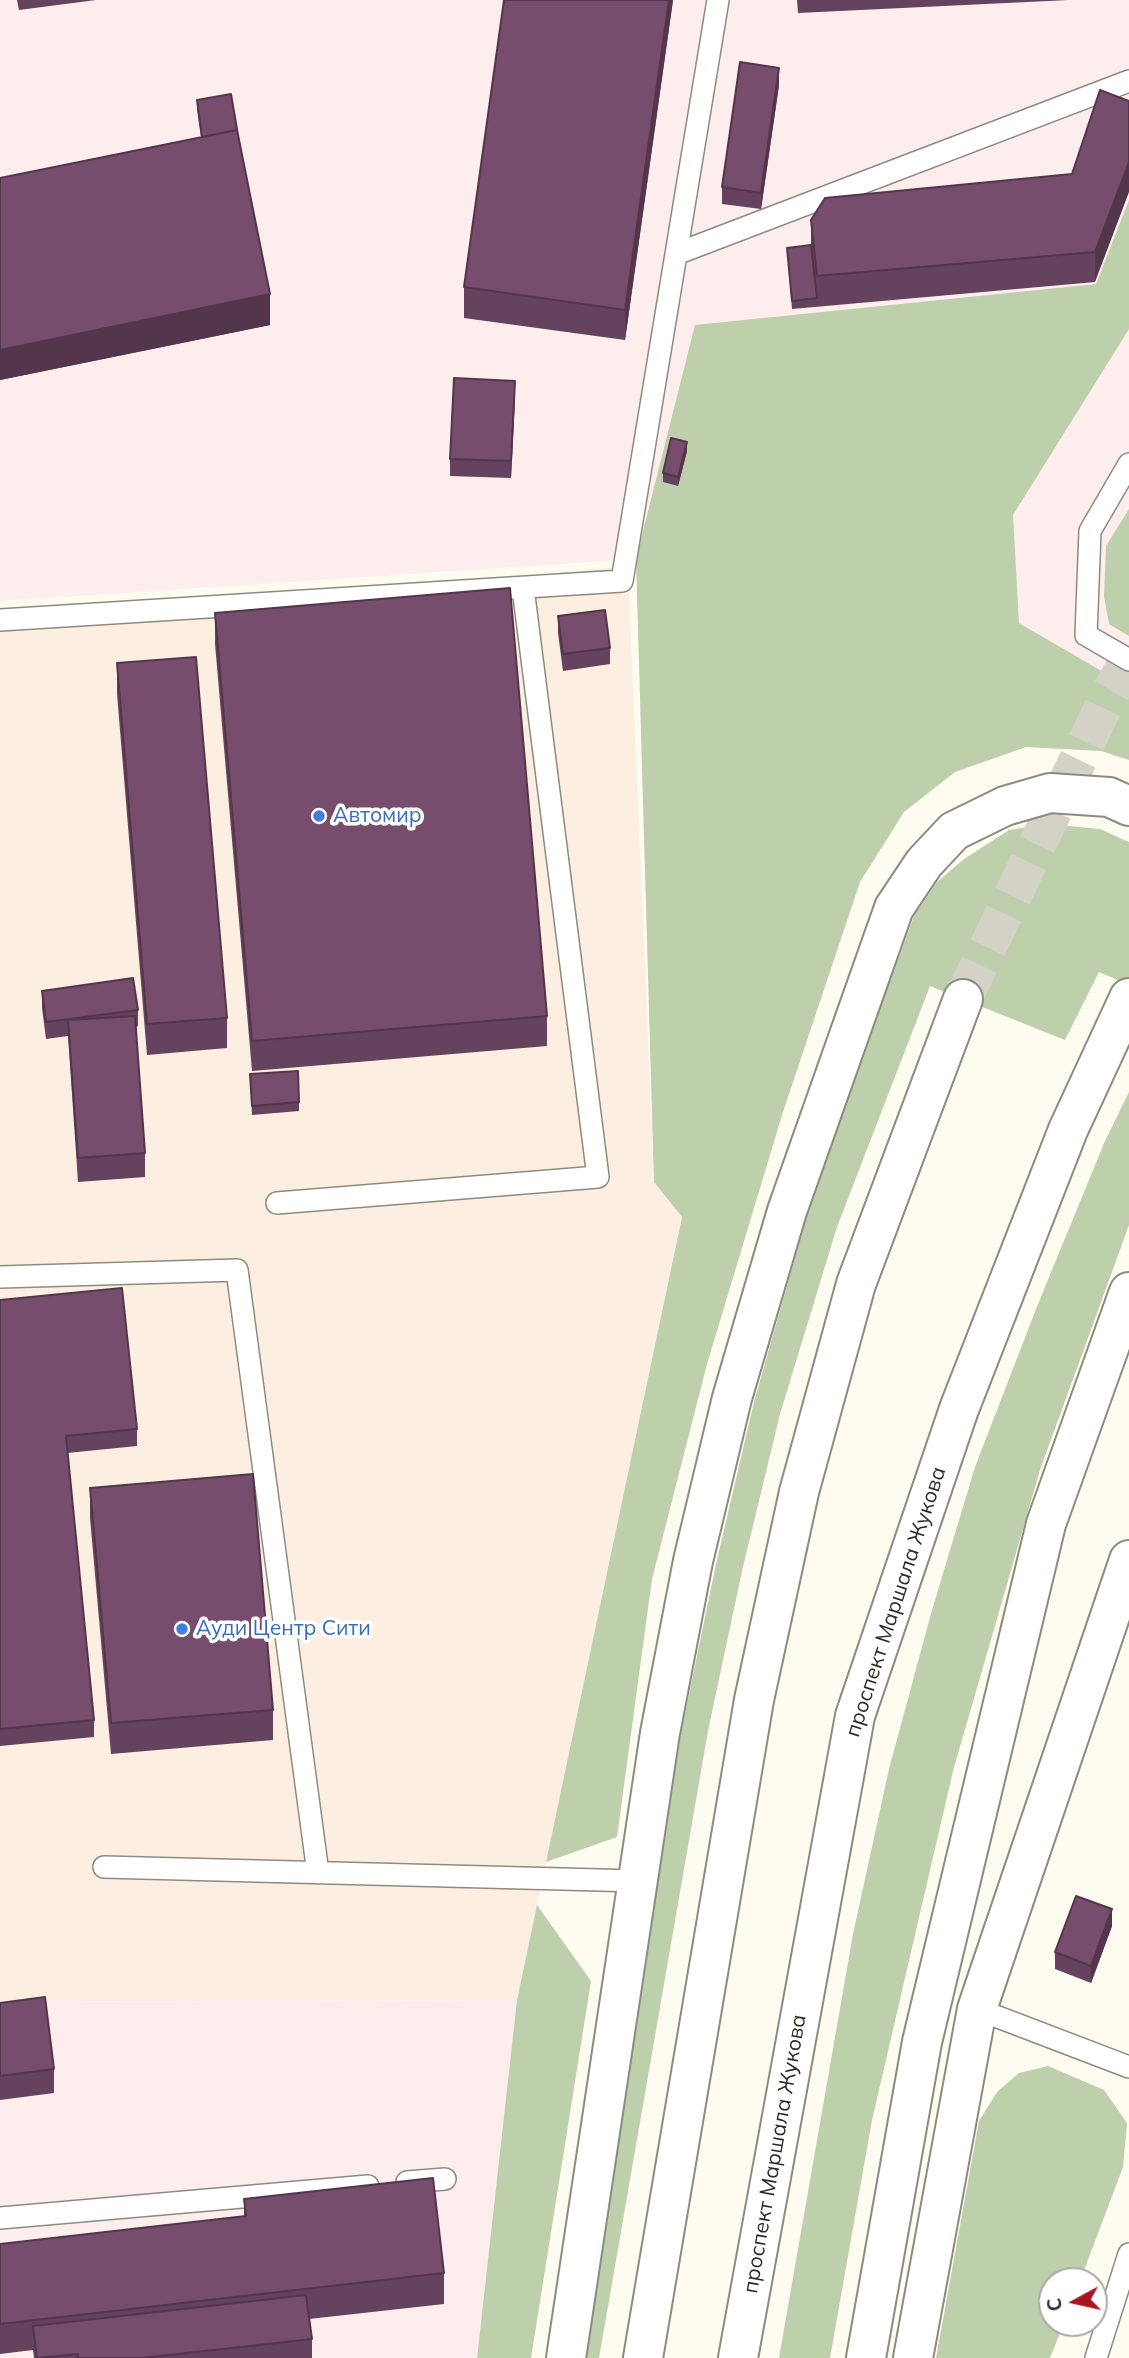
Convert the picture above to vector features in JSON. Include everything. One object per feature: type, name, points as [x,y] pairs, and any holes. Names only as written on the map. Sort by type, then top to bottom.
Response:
[{"type":"main road","points":[[566,2358],[660,1733],[690,1575],[732,1398],[787,1211],[894,908],[924,863],[954,831],[1004,806],[1050,793],[1109,797],[1129,806]]},
{"type":"main road","name":"проспект Маршала Жукова","points":[[738,2358],[855,1716],[959,1409],[1069,1130],[1129,998]]},
{"type":"main road","points":[[643,2358],[754,1700],[799,1492],[856,1284],[963,999]]},
{"type":"main road","points":[[866,2358],[922,2042],[1043,1538],[1129,1292]]},
{"type":"main road","points":[[913,2358],[977,2008],[1129,1560]]},
{"type":"lane","points":[[0,620],[622,582],[718,0]]},
{"type":"lane","points":[[676,254],[1129,81]]},
{"type":"lane","points":[[1129,464],[1090,531],[1086,635],[1129,660]]},
{"type":"lane","points":[[277,1203],[598,1177],[523,588]]},
{"type":"lane","points":[[0,1277],[237,1270],[318,1873]]},
{"type":"lane","points":[[104,1867],[638,1881]]},
{"type":"lane","points":[[977,2008],[1129,2067]]},
{"type":"lane","points":[[0,2218],[445,2179]]},
{"type":"lane","points":[[1096,2358],[1129,2254]]},
{"type":"shaded area","points":[[0,0],[1129,0],[1129,687],[1019,623],[1012,517],[654,1182],[636,559],[0,601]]},
{"type":"shaded area","points":[[628,566],[654,1182],[682,1217],[517,2000],[0,2002],[0,628]]},
{"type":"shaded area","points":[[517,2000],[477,2358],[0,2358],[0,2002]]},
{"type":"green space","points":[[1129,200],[1129,329],[1013,515],[1019,623],[1129,687],[1129,760],[1101,751],[1026,747],[955,772],[904,812],[860,882],[782,1115],[707,1364],[652,1579],[617,1837],[546,1862],[682,1217],[654,1182],[636,559],[695,325],[1096,284]]},
{"type":"green space","points":[[1129,509],[1129,636],[1109,624],[1104,597],[1106,546]]},
{"type":"green space","points":[[1049,824],[1100,829],[1129,842],[1129,985],[1099,972],[1065,1040],[930,986],[837,1227],[780,1414],[742,1571],[708,1731],[599,2358],[586,2358],[681,1733],[716,1564],[754,1402],[807,1215],[914,916],[937,882],[964,859],[1009,830]]},
{"type":"green space","points":[[1129,1092],[1129,1225],[1040,1470],[953,1771],[872,2120],[830,2358],[779,2358],[853,1934],[889,1769],[932,1610],[975,1467],[1038,1304],[1105,1141]]},
{"type":"green space","points":[[537,1905],[591,1981],[531,2358],[477,2358],[517,2000]]},
{"type":"green space","points":[[1048,2066],[1104,2090],[1127,2123],[1123,2167],[1085,2267],[1038,2267],[1038,2337],[1058,2337],[1050,2358],[936,2358],[979,2121],[997,2092],[1019,2073]]},
{"type":"building","points":[[504,0],[669,0],[625,310],[464,287]]},
{"type":"building","points":[[740,62],[779,68],[761,193],[722,187]]},
{"type":"building","points":[[1100,90],[1129,101],[1129,162],[1095,252],[817,276],[811,220],[825,198],[1072,174]]},
{"type":"building","points":[[231,94],[238,135],[237,130],[202,137],[197,100]]},
{"type":"building","points":[[237,130],[270,294],[0,350],[0,178]]},
{"type":"building","points":[[811,245],[817,298],[792,301],[787,248]]},
{"type":"building","points":[[454,378],[515,381],[511,461],[450,459]]},
{"type":"building","points":[[671,438],[687,442],[678,477],[663,473]]},
{"type":"building","points":[[510,588],[547,1016],[252,1041],[215,613]]},
{"type":"building","points":[[605,610],[610,648],[563,654],[558,616]]},
{"type":"building","points":[[196,657],[227,1018],[147,1024],[117,663]]},
{"type":"building","points":[[133,978],[138,1010],[46,1022],[42,991]]},
{"type":"building","points":[[135,1016],[145,1153],[78,1158],[68,1020]]},
{"type":"building","points":[[298,1071],[299,1102],[252,1106],[250,1074]]},
{"type":"building","points":[[122,1288],[137,1429],[66,1436],[94,1720],[0,1729],[0,1300]]},
{"type":"building","name":"Ауди Центр Сити","points":[[253,1474],[273,1710],[111,1723],[90,1488]]},
{"type":"building","points":[[1076,1896],[1112,1909],[1091,1966],[1055,1952]]},
{"type":"building","points":[[45,1997],[54,2069],[0,2076],[0,2003]]},
{"type":"building","points":[[433,2178],[444,2273],[0,2324],[0,2244],[246,2216],[244,2199]]},
{"type":"building","points":[[306,2295],[312,2339],[142,2358],[78,2358],[78,2354],[37,2358],[33,2326]]},
{"type":"tunnel","points":[[963,999],[1110,693],[1129,660]]},
{"type":"place","name":"Автомир","points":[[319,816]]},
{"type":"place","name":"Ауди Центр Сити","points":[[182,1629]]}]
